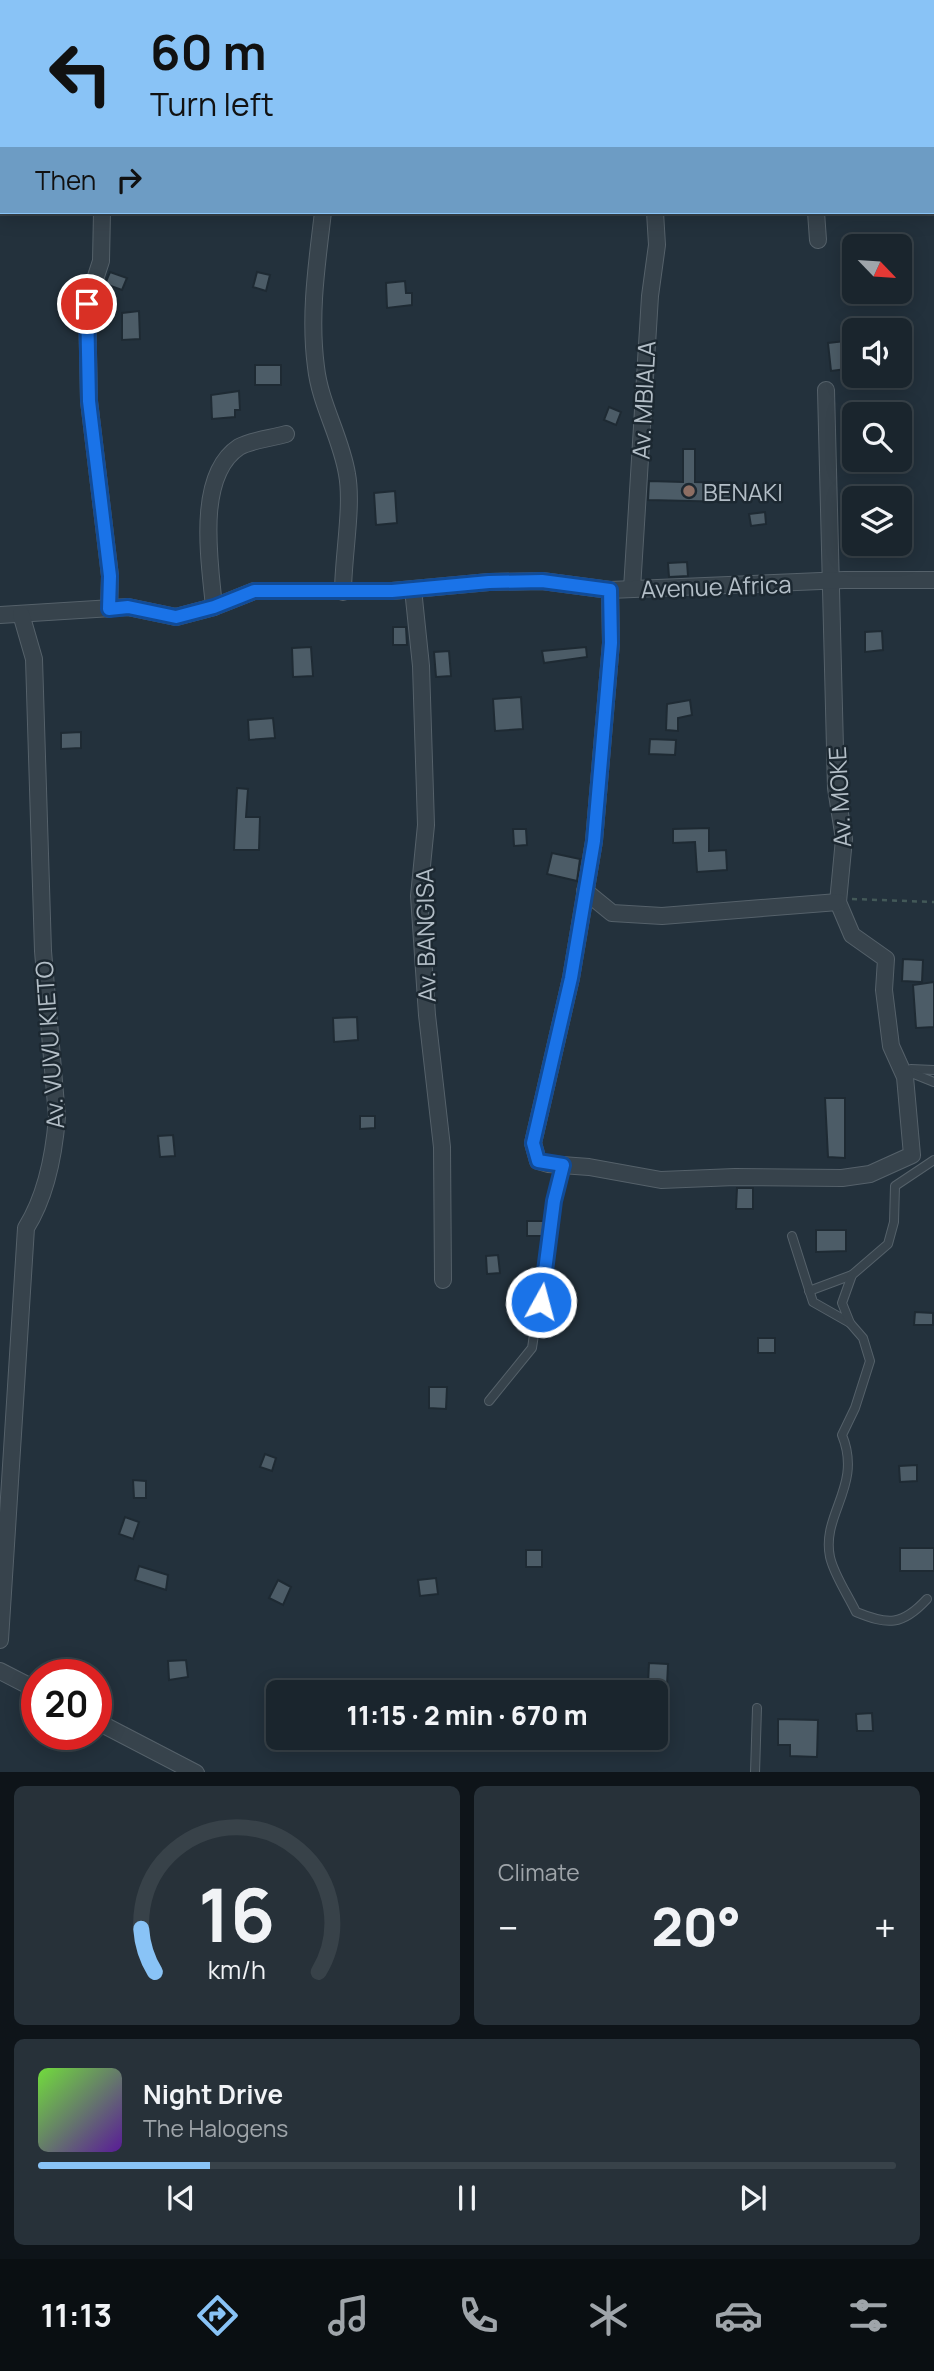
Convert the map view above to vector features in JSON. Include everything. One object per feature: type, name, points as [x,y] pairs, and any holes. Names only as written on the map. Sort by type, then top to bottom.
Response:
[{"type":"street","points":[[102,214],[101,261],[87,304],[89,401],[110,576],[109,609]]},
{"type":"street","points":[[323,214],[313,316],[316,368],[339,438],[348,477],[343,592]]},
{"type":"street","name":"Av. MBIALA","points":[[632,590],[650,296],[657,245],[655,214]]},
{"type":"street","points":[[816,214],[818,240]]},
{"type":"street","name":"Av. MOKE","points":[[563,1165],[661,1180],[735,1177],[842,1178],[870,1174],[912,1155],[905,1077],[891,1046],[884,990],[886,959],[852,935],[840,900],[844,839],[836,788],[825,390]]},
{"type":"street","points":[[214,607],[209,510],[217,473],[239,447],[286,434]]},
{"type":"street","name":"Avenue Africa","points":[[0,615],[128,607],[176,617],[214,607],[254,591],[343,592],[489,582],[542,581],[610,590],[632,590],[830,581],[934,580]]},
{"type":"street","name":"Av. BANGISA","points":[[413,589],[421,666],[426,825],[419,896],[426,1015],[442,1147],[443,1280]]},
{"type":"street","points":[[563,1165],[538,1161],[533,1143],[571,978],[601,783],[611,643],[610,590]]},
{"type":"street","name":"Av. VUVU KIETO","points":[[0,1640],[8,1387],[26,1228],[41,1196],[55,1140],[57,1117],[43,951],[34,659],[21,614]]},
{"type":"street","points":[[585,891],[612,913],[662,916],[840,900]]},
{"type":"street","points":[[0,1671],[21,1682]]},
{"type":"street","points":[[112,1729],[193,1772]]},
{"type":"lane","points":[[901,1069],[934,1070]]},
{"type":"lane","points":[[901,1069],[934,1082]]},
{"type":"lane","points":[[810,1290],[852,1275],[888,1244],[894,1222],[895,1185],[934,1160]]},
{"type":"lane","points":[[489,1401],[532,1348],[554,1201],[563,1165]]},
{"type":"lane","points":[[792,1236],[813,1302],[849,1323],[863,1338],[870,1361],[855,1408],[842,1435],[849,1452],[849,1476],[832,1529],[830,1556],[856,1612],[882,1623],[913,1615],[927,1600]]},
{"type":"lane","points":[[849,1323],[842,1303],[852,1275]]},
{"type":"lane","points":[[755,1772],[757,1708]]},
{"type":"path","points":[[840,900],[934,902]]},
{"type":"building","points":[[110,272],[127,278],[122,290],[105,284]]},
{"type":"building","points":[[257,272],[270,275],[266,291],[253,287]]},
{"type":"building","points":[[405,281],[406,293],[412,293],[412,305],[387,308],[386,283]]},
{"type":"building","points":[[139,311],[140,339],[122,340],[122,313]]},
{"type":"building","points":[[842,341],[842,370],[831,371],[828,343]]},
{"type":"building","points":[[255,365],[281,365],[281,385],[255,385]]},
{"type":"building","points":[[239,391],[240,410],[235,410],[235,417],[212,419],[211,395]]},
{"type":"building","points":[[609,407],[621,412],[616,425],[604,420]]},
{"type":"building","name":"BENAKI","points":[[683,449],[695,449],[695,482],[731,483],[731,502],[648,500],[649,481],[683,482]]},
{"type":"building","points":[[395,491],[397,523],[376,525],[374,493]]},
{"type":"building","points":[[765,512],[766,524],[751,526],[749,514]]},
{"type":"building","points":[[687,562],[688,576],[669,577],[668,563]]},
{"type":"building","points":[[393,627],[406,627],[407,645],[393,645]]},
{"type":"building","points":[[882,631],[883,650],[865,652],[865,632]]},
{"type":"building","points":[[311,647],[313,676],[293,677],[292,648]]},
{"type":"building","points":[[586,647],[587,657],[544,663],[542,651]]},
{"type":"building","points":[[449,651],[451,676],[436,677],[434,652]]},
{"type":"building","points":[[521,697],[523,729],[495,731],[493,699]]},
{"type":"building","points":[[690,700],[692,715],[678,718],[678,731],[666,730],[667,704]]},
{"type":"building","points":[[273,718],[275,738],[249,740],[248,720]]},
{"type":"building","points":[[81,732],[81,748],[61,749],[61,733]]},
{"type":"building","points":[[650,739],[676,740],[675,755],[649,754]]},
{"type":"building","points":[[237,788],[248,789],[246,817],[260,817],[259,850],[234,850]]},
{"type":"building","points":[[709,828],[709,851],[726,850],[727,870],[697,872],[695,842],[673,843],[673,829]]},
{"type":"building","points":[[513,829],[526,829],[527,845],[514,846]]},
{"type":"building","points":[[552,853],[580,859],[577,881],[547,874]]},
{"type":"building","points":[[903,959],[923,960],[922,982],[902,981]]},
{"type":"building","points":[[934,982],[934,1027],[916,1028],[913,985]]},
{"type":"building","points":[[357,1017],[358,1040],[334,1042],[333,1018]]},
{"type":"building","points":[[825,1098],[845,1098],[845,1158],[828,1157]]},
{"type":"building","points":[[360,1116],[375,1116],[375,1128],[360,1129]]},
{"type":"building","points":[[173,1135],[175,1156],[160,1157],[158,1136]]},
{"type":"building","points":[[737,1188],[753,1188],[753,1209],[736,1209]]},
{"type":"building","points":[[527,1221],[544,1221],[542,1236],[527,1236]]},
{"type":"building","points":[[816,1230],[846,1230],[846,1251],[816,1252]]},
{"type":"building","points":[[498,1255],[500,1273],[487,1274],[486,1256]]},
{"type":"building","points":[[915,1312],[933,1313],[933,1325],[914,1325]]},
{"type":"building","points":[[758,1338],[775,1338],[775,1353],[758,1353]]},
{"type":"building","points":[[429,1387],[447,1387],[446,1409],[429,1408]]},
{"type":"building","points":[[265,1454],[276,1458],[272,1471],[260,1467]]},
{"type":"building","points":[[917,1465],[917,1481],[900,1482],[899,1466]]},
{"type":"building","points":[[133,1480],[146,1481],[146,1498],[134,1498]]},
{"type":"building","points":[[125,1517],[139,1522],[133,1539],[119,1534]]},
{"type":"building","points":[[900,1548],[934,1548],[934,1571],[900,1571]]},
{"type":"building","points":[[526,1550],[542,1550],[542,1567],[526,1567]]},
{"type":"building","points":[[139,1566],[168,1575],[166,1590],[135,1580]]},
{"type":"building","points":[[436,1578],[438,1594],[420,1596],[418,1580]]},
{"type":"building","points":[[278,1580],[291,1587],[283,1605],[269,1598]]},
{"type":"building","points":[[186,1660],[188,1677],[169,1680],[168,1661]]},
{"type":"building","points":[[649,1663],[668,1664],[667,1680],[648,1680]]},
{"type":"building","points":[[872,1713],[873,1731],[857,1731],[856,1714]]},
{"type":"building","points":[[778,1719],[818,1720],[817,1757],[790,1756],[790,1745],[778,1745]]},
{"type":"place","name":"BENAKI","points":[[689,491]]},
{"type":"route","points":[[87,304],[89,401],[110,576],[109,609],[128,607],[176,617],[214,607],[254,591],[392,591],[489,582],[542,581],[610,590],[611,643],[594,841],[571,978],[548,1068],[533,1143],[538,1161],[563,1165],[554,1201],[541,1302]]}]
